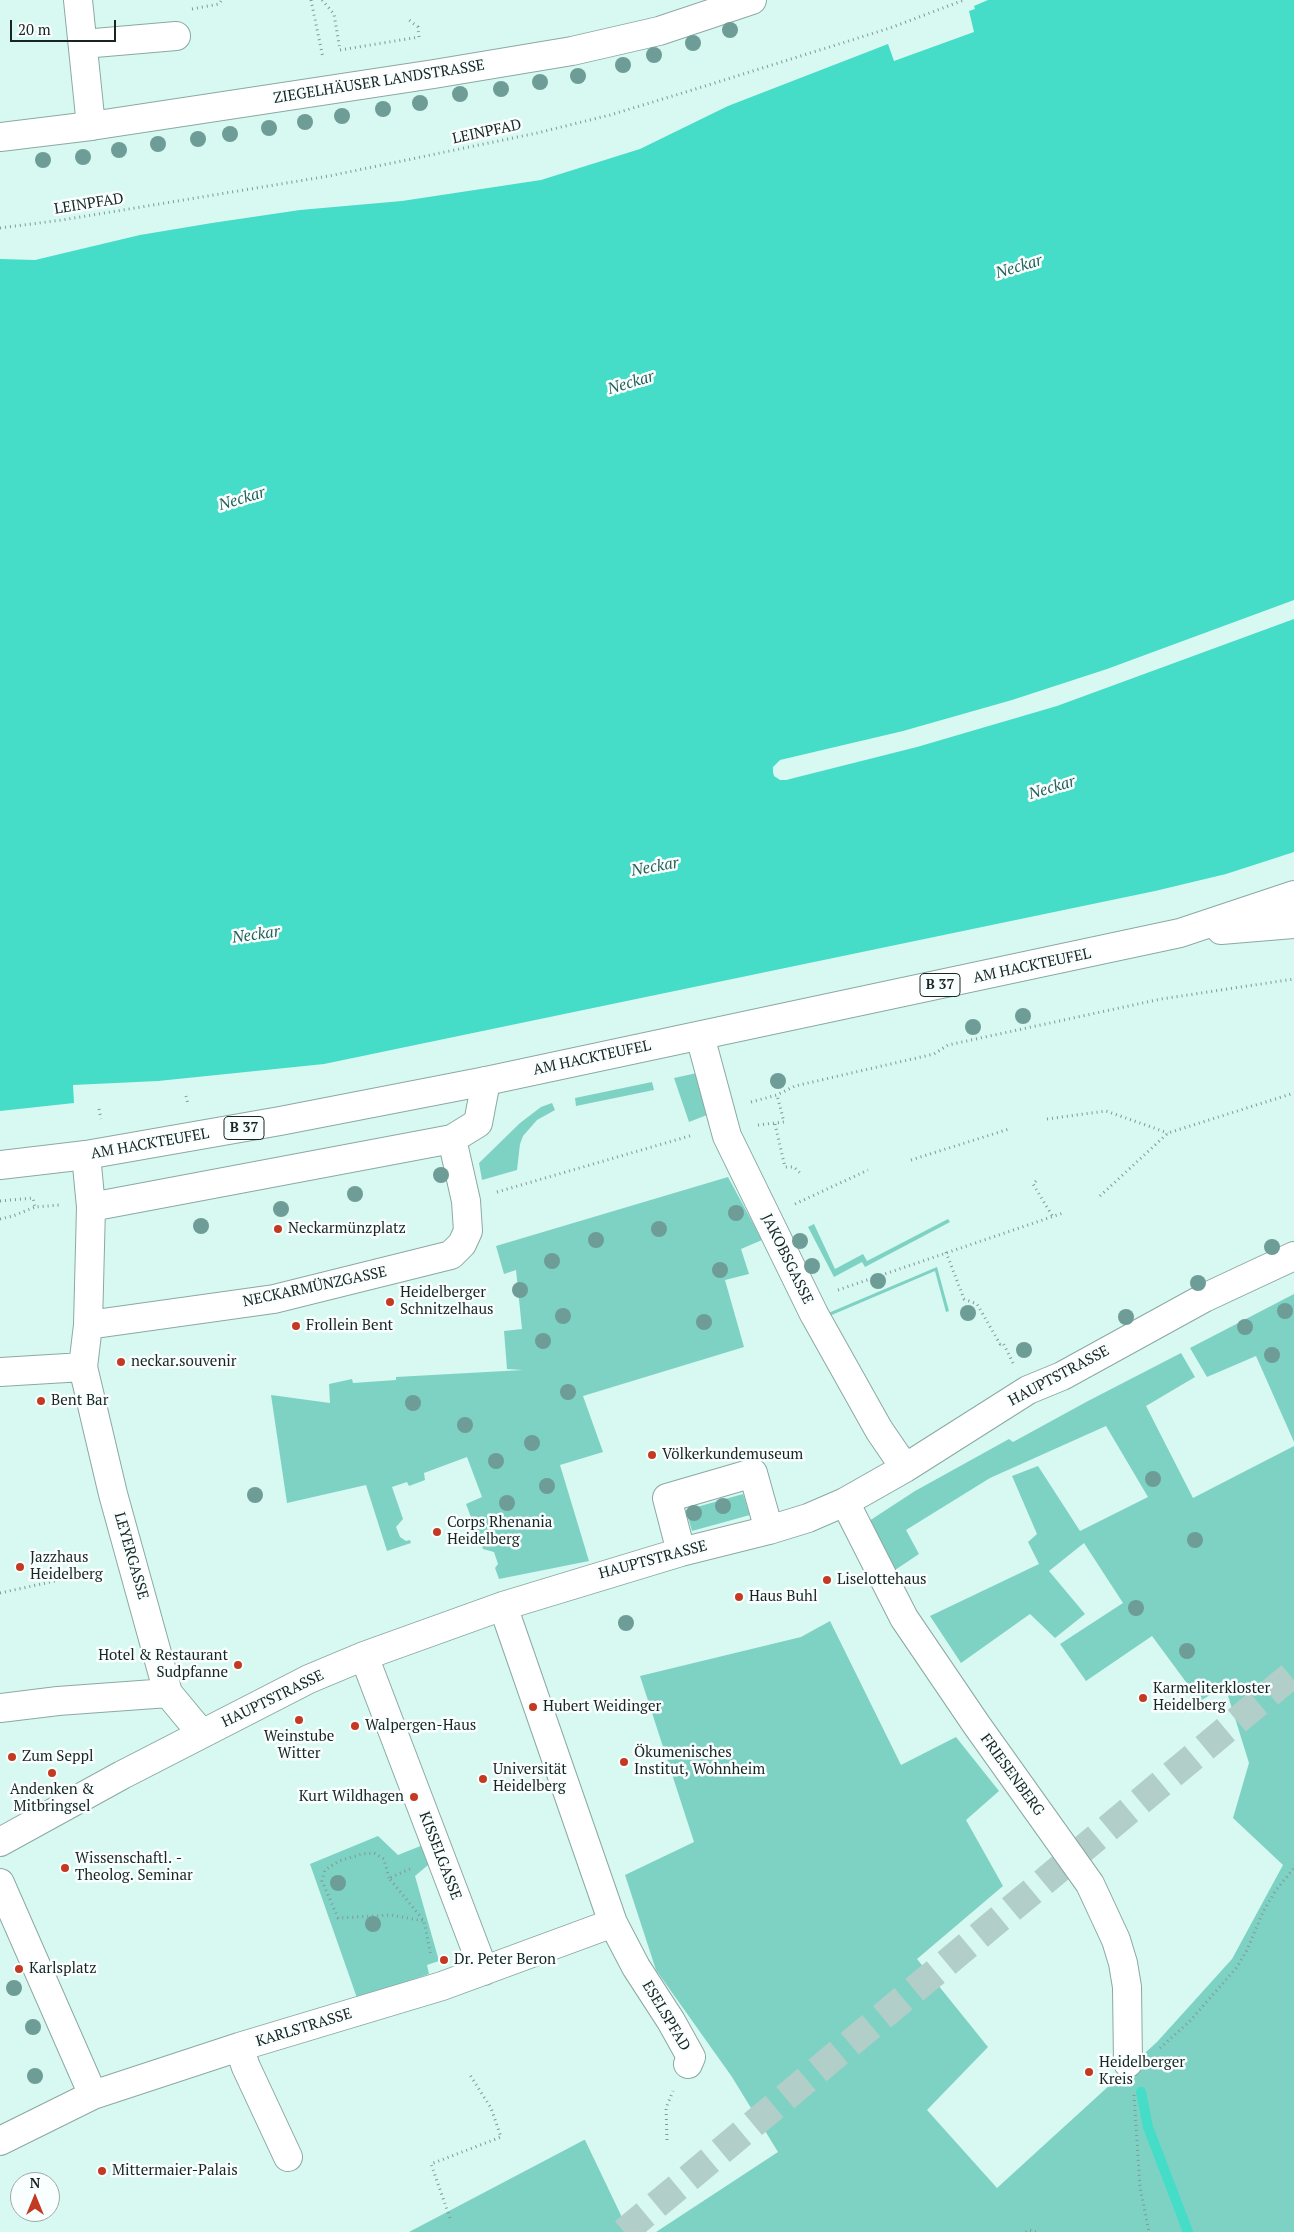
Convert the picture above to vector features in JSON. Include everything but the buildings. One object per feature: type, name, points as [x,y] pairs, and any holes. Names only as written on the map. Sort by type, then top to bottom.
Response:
[{"type":"street","points":[[78,0],[91,126]]},
{"type":"street","name":"ZIEGELHÄUSER LANDSTRASSE","points":[[0,137],[91,126],[415,77],[572,51],[659,31],[752,0]]},
{"type":"street","points":[[82,44],[176,36]]},
{"type":"street","name":"AM HACKTEUFEL","points":[[0,1165],[86,1155],[280,1122],[486,1081],[1180,933],[1294,895]]},
{"type":"street","name":"AM HACKTEUFEL","points":[[1180,933],[1294,924]]},
{"type":"street","name":"JAKOBSGASSE","points":[[700,1036],[724,1126],[807,1301],[879,1430],[905,1468]]},
{"type":"street","points":[[91,1207],[452,1138],[478,1123],[486,1081]]},
{"type":"street","name":"NECKARMÜNZGASSE","points":[[88,1325],[274,1298],[451,1255],[462,1244],[468,1232],[466,1201],[452,1138]]},
{"type":"street","points":[[0,1372],[83,1367],[88,1325],[91,1207],[86,1155]]},
{"type":"street","name":"HAUPTSTRASSE","points":[[0,1842],[122,1775],[309,1679],[364,1656],[503,1606],[681,1552],[770,1530],[808,1518],[846,1502],[905,1468],[1028,1390],[1062,1376],[1204,1298],[1294,1256]]},
{"type":"street","name":"LEYERGASSE","points":[[83,1367],[98,1434],[168,1693],[202,1734]]},
{"type":"street","points":[[681,1552],[667,1498],[753,1473],[770,1530]]},
{"type":"street","name":"FRIESENBERG","points":[[846,1502],[904,1618],[976,1724],[1090,1884],[1116,1940],[1123,1963],[1127,1987],[1125,2062]]},
{"type":"street","points":[[503,1606],[613,1923]]},
{"type":"street","name":"KISSELGASSE","points":[[364,1656],[484,1971]]},
{"type":"street","points":[[0,1708],[58,1701],[168,1693]]},
{"type":"street","points":[[0,1883],[93,2095]]},
{"type":"street","name":"KARLSTRASSE","points":[[0,2142],[93,2095],[240,2047],[442,1986],[613,1923]]},
{"type":"street","name":"ESELSPFAD","points":[[613,1923],[636,1967],[671,2021],[691,2057],[688,2064]]},
{"type":"street","points":[[240,2047],[246,2067],[288,2157]]},
{"type":"path","points":[[208,6],[219,4],[222,0]]},
{"type":"path","points":[[311,0],[321,49]]},
{"type":"path","points":[[322,0],[334,14],[340,50],[420,37],[418,27],[409,20]]},
{"type":"path","name":"LEINPFAD","points":[[0,228],[62,220],[328,176],[537,133],[610,115],[689,92],[890,28],[964,0]]},
{"type":"path","points":[[752,1102],[777,1095],[795,1086],[934,1054],[948,1045],[1161,999],[1294,979]]},
{"type":"path","points":[[1100,1196],[1168,1133],[1294,1093]]},
{"type":"path","points":[[758,1126],[784,1122],[777,1095]]},
{"type":"path","points":[[1047,1118],[1106,1111],[1168,1133]]},
{"type":"path","points":[[775,1124],[785,1167],[794,1167],[801,1174]]},
{"type":"path","points":[[466,1201],[724,1126]]},
{"type":"path","points":[[912,1160],[1009,1128]]},
{"type":"path","points":[[792,1205],[868,1170]]},
{"type":"path","points":[[1036,1182],[1033,1184],[1053,1217]]},
{"type":"path","points":[[0,1201],[33,1198]]},
{"type":"path","points":[[0,1219],[14,1216],[35,1207]]},
{"type":"path","points":[[807,1301],[1064,1213]]},
{"type":"path","points":[[946,1252],[964,1298],[977,1304],[1000,1344],[1003,1343],[1028,1390]]},
{"type":"path","points":[[0,1593],[133,1564]]},
{"type":"path","points":[[424,1921],[391,1915],[338,1918],[322,1881],[325,1870],[339,1861],[362,1854],[374,1853],[384,1859],[389,1878],[424,1921],[433,1963],[442,1986]]},
{"type":"path","points":[[389,1878],[415,1866]]},
{"type":"path","points":[[1149,2232],[1140,2187],[1125,2062],[1189,2022],[1227,1981],[1247,1950],[1263,1912],[1276,1890],[1294,1868]]},
{"type":"path","name":"ESELSPFAD","points":[[667,2140],[666,2108],[688,2064]]},
{"type":"path","points":[[450,2218],[431,2164],[501,2137],[491,2108],[470,2075]]},
{"type":"path","points":[[1026,2232],[1028,2230],[1036,2232]]},
{"type":"shaded area","points":[[697,1073],[712,1113],[689,1122],[674,1078]]},
{"type":"shaded area","points":[[652,1082],[654,1090],[576,1106],[575,1098]]},
{"type":"shaded area","points":[[552,1103],[555,1110],[537,1120],[523,1136],[520,1144],[517,1170],[482,1180],[479,1163],[520,1123],[541,1107]]},
{"type":"shaded area","points":[[728,1177],[762,1240],[741,1249],[749,1274],[725,1280],[744,1347],[583,1396],[603,1452],[560,1465],[589,1561],[499,1579],[495,1568],[498,1564],[494,1552],[483,1549],[466,1504],[482,1497],[467,1457],[424,1473],[425,1480],[409,1486],[407,1482],[392,1487],[403,1519],[396,1527],[400,1537],[406,1541],[410,1540],[411,1543],[387,1551],[366,1485],[287,1503],[271,1395],[330,1403],[329,1384],[352,1379],[353,1383],[396,1380],[396,1377],[523,1370],[507,1369],[504,1331],[522,1329],[516,1270],[504,1274],[496,1246]]},
{"type":"shaded area","points":[[948,1219],[950,1222],[865,1267],[862,1262],[834,1277],[808,1227],[814,1224],[835,1269],[863,1254],[867,1261]]},
{"type":"shaded area","points":[[937,1267],[949,1311],[946,1312],[935,1271],[827,1317],[826,1314]]},
{"type":"shaded area","points":[[1294,1294],[1294,1442],[1256,1356],[1207,1377],[1190,1348]]},
{"type":"shaded area","points":[[1181,1353],[1195,1377],[1146,1406],[1193,1498],[1294,1446],[1294,2232],[656,2232],[778,2152],[732,2077],[656,1970],[625,1875],[694,1842],[640,1676],[801,1637],[830,1621],[901,1765],[956,1737],[999,1791],[966,1820],[1003,1886],[917,1959],[988,2047],[927,2110],[997,2188],[1157,2042],[1232,1959],[1283,1865],[1233,1818],[1249,1763],[1225,1686],[1200,1701],[1152,1636],[1086,1681],[1060,1644],[1123,1603],[1084,1543],[1049,1571],[1085,1614],[1055,1638],[1030,1614],[961,1663],[930,1616],[1039,1564],[1028,1542],[1037,1534],[1012,1476],[1038,1466],[1080,1531],[1148,1497],[1106,1426],[990,1478],[906,1530],[919,1554],[892,1572],[869,1521],[915,1491],[1009,1439],[1013,1442]]},
{"type":"shaded area","points":[[743,1494],[750,1515],[692,1531],[686,1510]]},
{"type":"shaded area","points":[[378,1836],[398,1855],[428,1843],[434,1860],[415,1876],[439,1961],[427,1965],[429,1974],[357,1998],[310,1864]]},
{"type":"shaded area","points":[[584,2140],[629,2232],[409,2232]]},
{"type":"water","name":"Neckar","points":[[988,0],[1294,0],[1294,600],[1107,669],[1012,700],[903,731],[780,760],[773,767],[774,776],[780,780],[786,780],[917,747],[1057,706],[1294,619],[1294,852],[1226,874],[1155,891],[324,1064],[158,1081],[73,1085],[74,1103],[0,1111],[0,259],[35,260],[140,235],[212,223],[300,210],[402,201],[541,180],[640,149],[728,106],[888,44],[894,61],[974,32],[969,11],[975,9],[974,6]]},
{"type":"waterway","points":[[1141,2092],[1148,2127],[1188,2232]]},
{"type":"tunnel","points":[[624,2232],[1294,1673]]},
{"type":"place","name":"Neckarmünzplatz","points":[[278,1229]]},
{"type":"place","name":"Heidelberger Schnitzelhaus","points":[[390,1302]]},
{"type":"place","name":"Frollein Bent","points":[[296,1326]]},
{"type":"place","name":"neckar.souvenir","points":[[121,1362]]},
{"type":"place","name":"Bent Bar","points":[[41,1401]]},
{"type":"place","name":"Völkerkundemuseum","points":[[652,1455]]},
{"type":"place","name":"Corps Rhenania Heidelberg","points":[[437,1532]]},
{"type":"place","name":"Jazzhaus Heidelberg","points":[[20,1567]]},
{"type":"place","name":"Liselottehaus","points":[[827,1580]]},
{"type":"place","name":"Haus Buhl","points":[[739,1597]]},
{"type":"place","name":"Hotel & Restaurant Sudpfanne","points":[[238,1665]]},
{"type":"place","name":"Karmeliterkloster Heidelberg","points":[[1143,1698]]},
{"type":"place","name":"Hubert Weidinger","points":[[533,1707]]},
{"type":"place","name":"Weinstube Witter","points":[[299,1720]]},
{"type":"place","name":"Walpergen-Haus","points":[[355,1726]]},
{"type":"place","name":"Zum Seppl","points":[[12,1757]]},
{"type":"place","name":"Ökumenisches Institut, Wohnheim","points":[[624,1762]]},
{"type":"place","name":"Andenken & Mitbringsel","points":[[52,1773]]},
{"type":"place","name":"Universität Heidelberg","points":[[483,1779]]},
{"type":"place","name":"Kurt Wildhagen","points":[[414,1797]]},
{"type":"place","name":"Wissenschaftl. - Theolog. Seminar","points":[[65,1868]]},
{"type":"place","name":"Dr. Peter Beron","points":[[444,1960]]},
{"type":"place","name":"Karlsplatz","points":[[19,1969]]},
{"type":"place","name":"Heidelberger Kreis","points":[[1089,2072]]},
{"type":"place","name":"Mittermaier-Palais","points":[[102,2171]]}]
